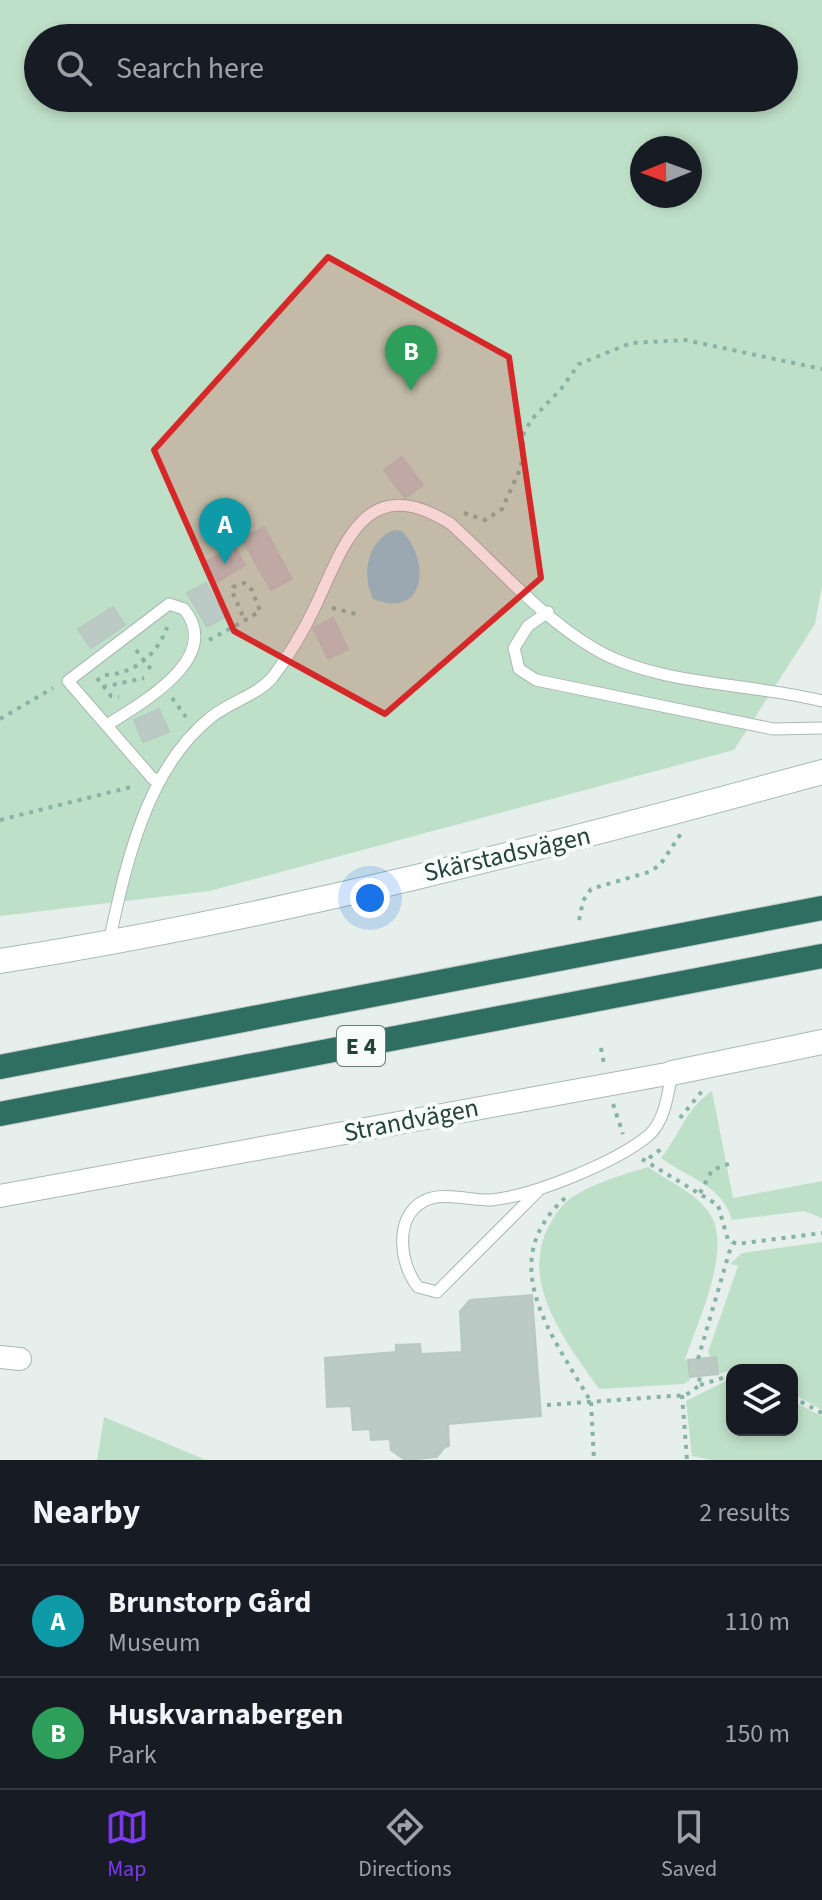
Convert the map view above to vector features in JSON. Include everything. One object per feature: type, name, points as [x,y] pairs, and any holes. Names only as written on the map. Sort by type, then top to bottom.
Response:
[{"type":"highway","name":"E 4","points":[[0,1067],[822,908]]},
{"type":"highway","name":"E 4","points":[[0,1114],[822,956]]},
{"type":"main road","name":"Skärstadsvägen","points":[[0,961],[213,923],[529,850],[822,772]]},
{"type":"main road","name":"Strandvägen","points":[[672,1073],[822,1042]]},
{"type":"street","name":"Strandvägen","points":[[0,1196],[672,1073]]},
{"type":"lane","points":[[109,942],[121,882],[157,779],[210,718],[269,681],[314,610],[345,541],[363,516],[372,510],[403,506],[435,514],[451,524],[548,612],[594,649],[669,674],[822,701]]},
{"type":"lane","points":[[107,725],[160,690],[180,669],[195,642],[192,619],[181,607],[169,604],[68,681],[107,725],[157,779]]},
{"type":"lane","points":[[548,612],[528,626],[514,648],[519,669],[536,680],[773,729],[822,728]]},
{"type":"lane","points":[[538,1191],[437,1292],[418,1287],[405,1269],[401,1255],[404,1236],[409,1218],[422,1201],[432,1198],[489,1200],[538,1191],[651,1134],[666,1104],[672,1073]]},
{"type":"path","points":[[485,520],[502,509],[521,467],[524,433],[532,419],[561,389],[579,364],[631,343],[685,340],[822,369]]},
{"type":"path","points":[[195,642],[206,642],[245,621],[260,611],[252,590],[244,583],[232,591],[245,621]]},
{"type":"path","points":[[80,673],[112,674],[144,660],[161,642],[169,604]]},
{"type":"path","points":[[343,613],[360,615]]},
{"type":"path","points":[[138,652],[150,669]]},
{"type":"path","points":[[103,687],[132,683],[162,665]]},
{"type":"path","points":[[95,675],[116,698],[160,690],[197,732]]},
{"type":"path","points":[[0,719],[36,696],[68,681]]},
{"type":"path","points":[[0,820],[114,793],[157,779]]},
{"type":"path","points":[[579,920],[583,901],[591,889],[649,872],[660,865],[682,835],[677,811]]},
{"type":"path","points":[[678,1122],[698,1094],[709,1087]]},
{"type":"path","points":[[633,1166],[668,1142]]},
{"type":"path","points":[[642,1159],[718,1205],[728,1240],[732,1242],[822,1233]]},
{"type":"path","points":[[700,1193],[712,1170],[734,1162]]},
{"type":"path","points":[[571,1194],[550,1212],[536,1233],[530,1263],[539,1305],[551,1334],[591,1402],[594,1460]]},
{"type":"path","points":[[698,1359],[732,1242]]},
{"type":"path","points":[[699,1375],[700,1385]]},
{"type":"path","points":[[547,1405],[682,1395],[726,1377]]},
{"type":"path","points":[[682,1395],[687,1460]]},
{"type":"path","points":[[798,1400],[822,1413]]},
{"type":"highlighted area","points":[[328,257],[509,357],[541,578],[385,714],[234,631],[154,450]]},
{"type":"green space","points":[[0,0],[822,0],[822,586],[815,624],[734,750],[210,891],[0,916]]},
{"type":"green space","points":[[712,1091],[733,1198],[822,1181],[822,1218],[804,1211],[732,1220],[727,1208],[712,1190],[661,1158],[695,1106]]},
{"type":"green space","points":[[648,1167],[688,1192],[708,1211],[715,1226],[716,1264],[685,1360],[688,1360],[690,1380],[684,1384],[599,1389],[556,1324],[546,1301],[540,1277],[540,1253],[547,1229],[570,1198],[603,1182]]},
{"type":"green space","points":[[822,1242],[822,1410],[798,1396],[798,1364],[726,1364],[726,1372],[718,1374],[708,1352],[738,1266],[730,1264],[742,1253]]},
{"type":"green space","points":[[726,1381],[726,1436],[798,1436],[798,1404],[822,1416],[822,1460],[712,1460],[692,1456],[686,1401]]},
{"type":"green space","points":[[104,1417],[206,1460],[97,1460]]},
{"type":"water","points":[[395,530],[402,531],[411,543],[420,571],[413,595],[404,601],[391,603],[373,599],[367,569],[378,541]]},
{"type":"building","points":[[402,457],[423,485],[405,498],[384,470]]},
{"type":"building","points":[[264,527],[292,579],[271,590],[242,539]]},
{"type":"building","points":[[234,545],[245,565],[216,583],[204,563]]},
{"type":"building","points":[[206,583],[225,617],[207,627],[187,593]]},
{"type":"building","points":[[113,607],[125,625],[91,648],[78,629]]},
{"type":"building","points":[[333,618],[348,649],[328,659],[313,628]]},
{"type":"building","points":[[159,709],[169,732],[143,742],[134,720]]},
{"type":"building","points":[[532,1295],[541,1416],[448,1424],[449,1446],[437,1457],[405,1460],[391,1450],[390,1439],[371,1440],[370,1429],[353,1430],[351,1406],[327,1407],[325,1358],[396,1352],[396,1345],[420,1344],[421,1354],[462,1352],[460,1311],[470,1300]]},
{"type":"building","points":[[716,1357],[718,1374],[690,1377],[688,1360]]},
{"type":"place","name":"Huskvarnabergen","points":[[411,391]]},
{"type":"place","name":"Brunstorp Gård","points":[[225,564]]}]
